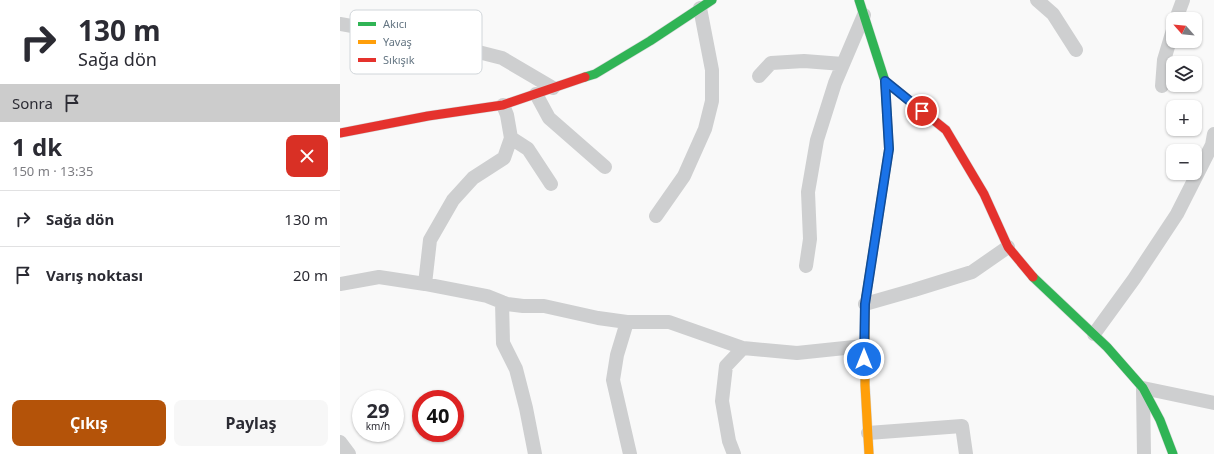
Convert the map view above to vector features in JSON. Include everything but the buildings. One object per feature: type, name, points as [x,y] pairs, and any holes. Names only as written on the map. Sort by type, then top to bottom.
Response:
[{"type":"street","points":[[340,133],[428,116],[504,105],[596,74],[650,41],[712,0]]},
{"type":"street","points":[[859,0],[885,81],[889,149],[865,304],[864,346],[868,454]]},
{"type":"street","points":[[1037,0],[1054,14],[1076,50]]},
{"type":"street","points":[[1179,12],[1183,0]]},
{"type":"street","points":[[656,216],[684,176],[705,129],[712,101],[712,70],[700,8]]},
{"type":"street","points":[[806,266],[810,239],[808,192],[817,140],[835,83],[864,15]]},
{"type":"street","points":[[340,24],[350,26]]},
{"type":"street","points":[[1162,86],[1164,60],[1168,48]]},
{"type":"street","points":[[482,53],[502,58],[553,88]]},
{"type":"street","points":[[759,76],[771,63],[804,61],[843,64]]},
{"type":"street","points":[[885,81],[946,130],[984,194],[1008,247],[1030,274],[1107,346],[1143,388],[1160,420],[1173,454]]},
{"type":"street","points":[[536,94],[549,118],[605,167]]},
{"type":"street","points":[[425,284],[430,240],[453,200],[473,178],[504,158],[511,138],[504,105]]},
{"type":"street","points":[[1094,334],[1134,279],[1177,214],[1212,145],[1214,134]]},
{"type":"street","points":[[511,138],[528,149],[551,184]]},
{"type":"street","points":[[865,304],[972,272],[1008,247]]},
{"type":"street","points":[[340,284],[379,278],[425,284],[487,296],[508,304],[544,306],[598,318],[626,322],[669,322],[744,348],[797,353],[864,346]]},
{"type":"street","points":[[502,302],[503,343],[516,369],[526,408],[535,454]]},
{"type":"street","points":[[626,322],[617,355],[613,380],[630,454]]},
{"type":"street","points":[[734,454],[729,441],[722,401],[726,366],[744,348]]},
{"type":"street","points":[[1143,388],[1214,402]]},
{"type":"street","points":[[1143,388],[1144,454]]},
{"type":"street","points":[[868,433],[962,426],[966,454]]},
{"type":"street","points":[[340,442],[349,454]]},
{"type":"traffic: fast","points":[[585,77],[595,74],[650,41],[712,0]]},
{"type":"traffic: fast","points":[[859,0],[885,81],[889,149],[866,297]]},
{"type":"traffic: fast","points":[[1033,277],[1107,347],[1143,388],[1160,420],[1173,454]]},
{"type":"traffic: slow","points":[[866,297],[865,385],[869,454]]},
{"type":"traffic: jam","points":[[340,133],[428,116],[503,105],[585,77]]},
{"type":"traffic: jam","points":[[885,81],[946,130],[984,194],[1008,247],[1033,277]]},
{"type":"route","points":[[864,359],[865,304],[889,149],[885,81],[922,111]]}]
